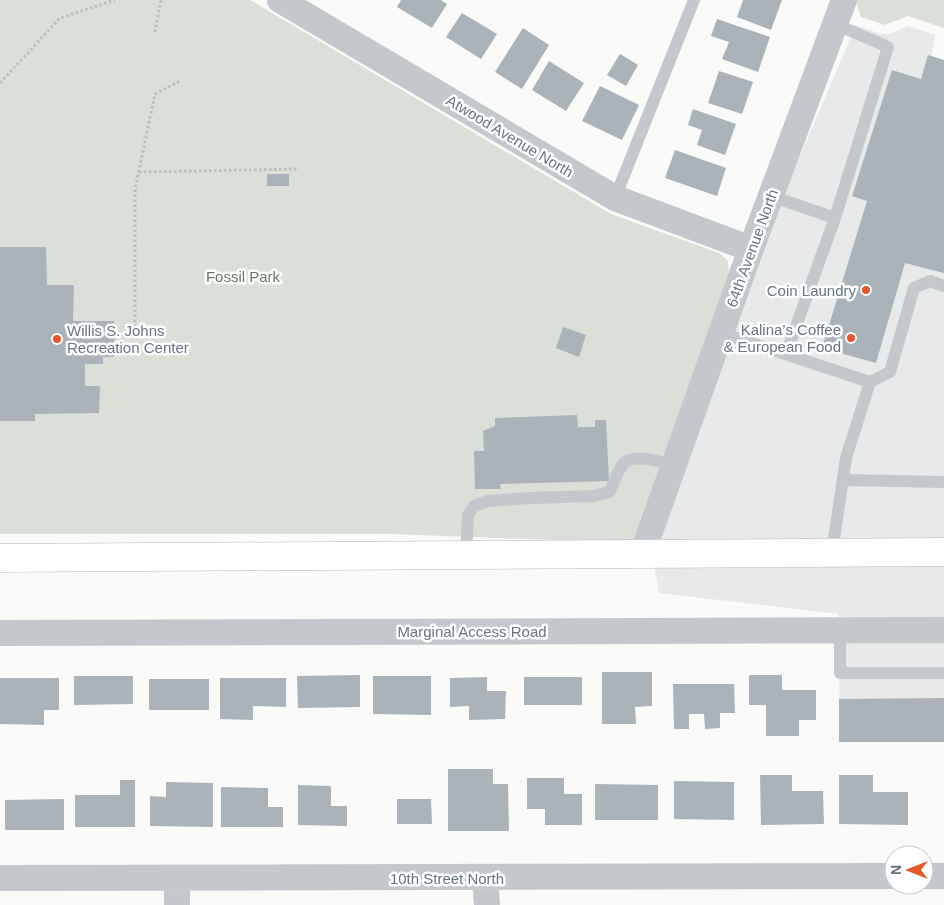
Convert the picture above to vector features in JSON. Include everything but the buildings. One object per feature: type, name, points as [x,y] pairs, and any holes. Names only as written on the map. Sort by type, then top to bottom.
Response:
[{"type":"main road","points":[[0,558],[944,552]]},
{"type":"street","name":"64th Avenue North","points":[[642,554],[751,249],[844,0]]},
{"type":"street","name":"Atwood Avenue North","points":[[292,3],[615,198],[751,249]]},
{"type":"street","name":"Marginal Access Road","points":[[0,633],[944,630]]},
{"type":"street","name":"10th Street North","points":[[0,878],[884,876]]},
{"type":"street","points":[[177,878],[177,905]]},
{"type":"street","points":[[485,878],[487,905]]},
{"type":"lane","points":[[615,198],[694,0]]},
{"type":"lane","points":[[786,354],[834,218],[888,47],[835,24]]},
{"type":"lane","points":[[771,196],[834,218]]},
{"type":"lane","points":[[721,334],[870,382],[890,372],[914,288],[930,281],[944,286]]},
{"type":"lane","points":[[832,553],[846,458],[870,382]]},
{"type":"lane","points":[[466,555],[468,515],[474,506],[488,501],[594,496],[608,492],[622,465],[628,459],[643,459],[674,465]]},
{"type":"lane","points":[[842,480],[944,482]]},
{"type":"lane","points":[[840,630],[840,673],[944,673]]},
{"type":"path","points":[[0,82],[60,18],[115,0]]},
{"type":"path","points":[[155,32],[161,0]]},
{"type":"path","points":[[136,332],[135,189],[155,94],[180,81]]},
{"type":"path","points":[[139,172],[298,169]]},
{"type":"shaded area","points":[[856,25],[881,34],[889,34],[908,26],[935,35],[931,61],[944,73],[944,540],[659,543],[794,170]]},
{"type":"shaded area","points":[[944,563],[944,618],[839,619],[838,614],[659,593],[654,566]]},
{"type":"shaded area","points":[[839,641],[944,641],[944,733],[840,729]]},
{"type":"green space","name":"Fossil Park","points":[[0,0],[250,0],[611,214],[719,253],[728,261],[729,273],[632,543],[393,534],[0,534]]},
{"type":"green space","points":[[857,0],[944,0],[944,28],[908,16],[885,25],[861,17],[856,3]]},
{"type":"place","name":"Coin Laundry","points":[[866,290]]},
{"type":"place","name":"Kalina’s Coffee & European Food","points":[[851,338]]},
{"type":"place","name":"Willis S. Johns Recreation Center","points":[[57,339]]}]
